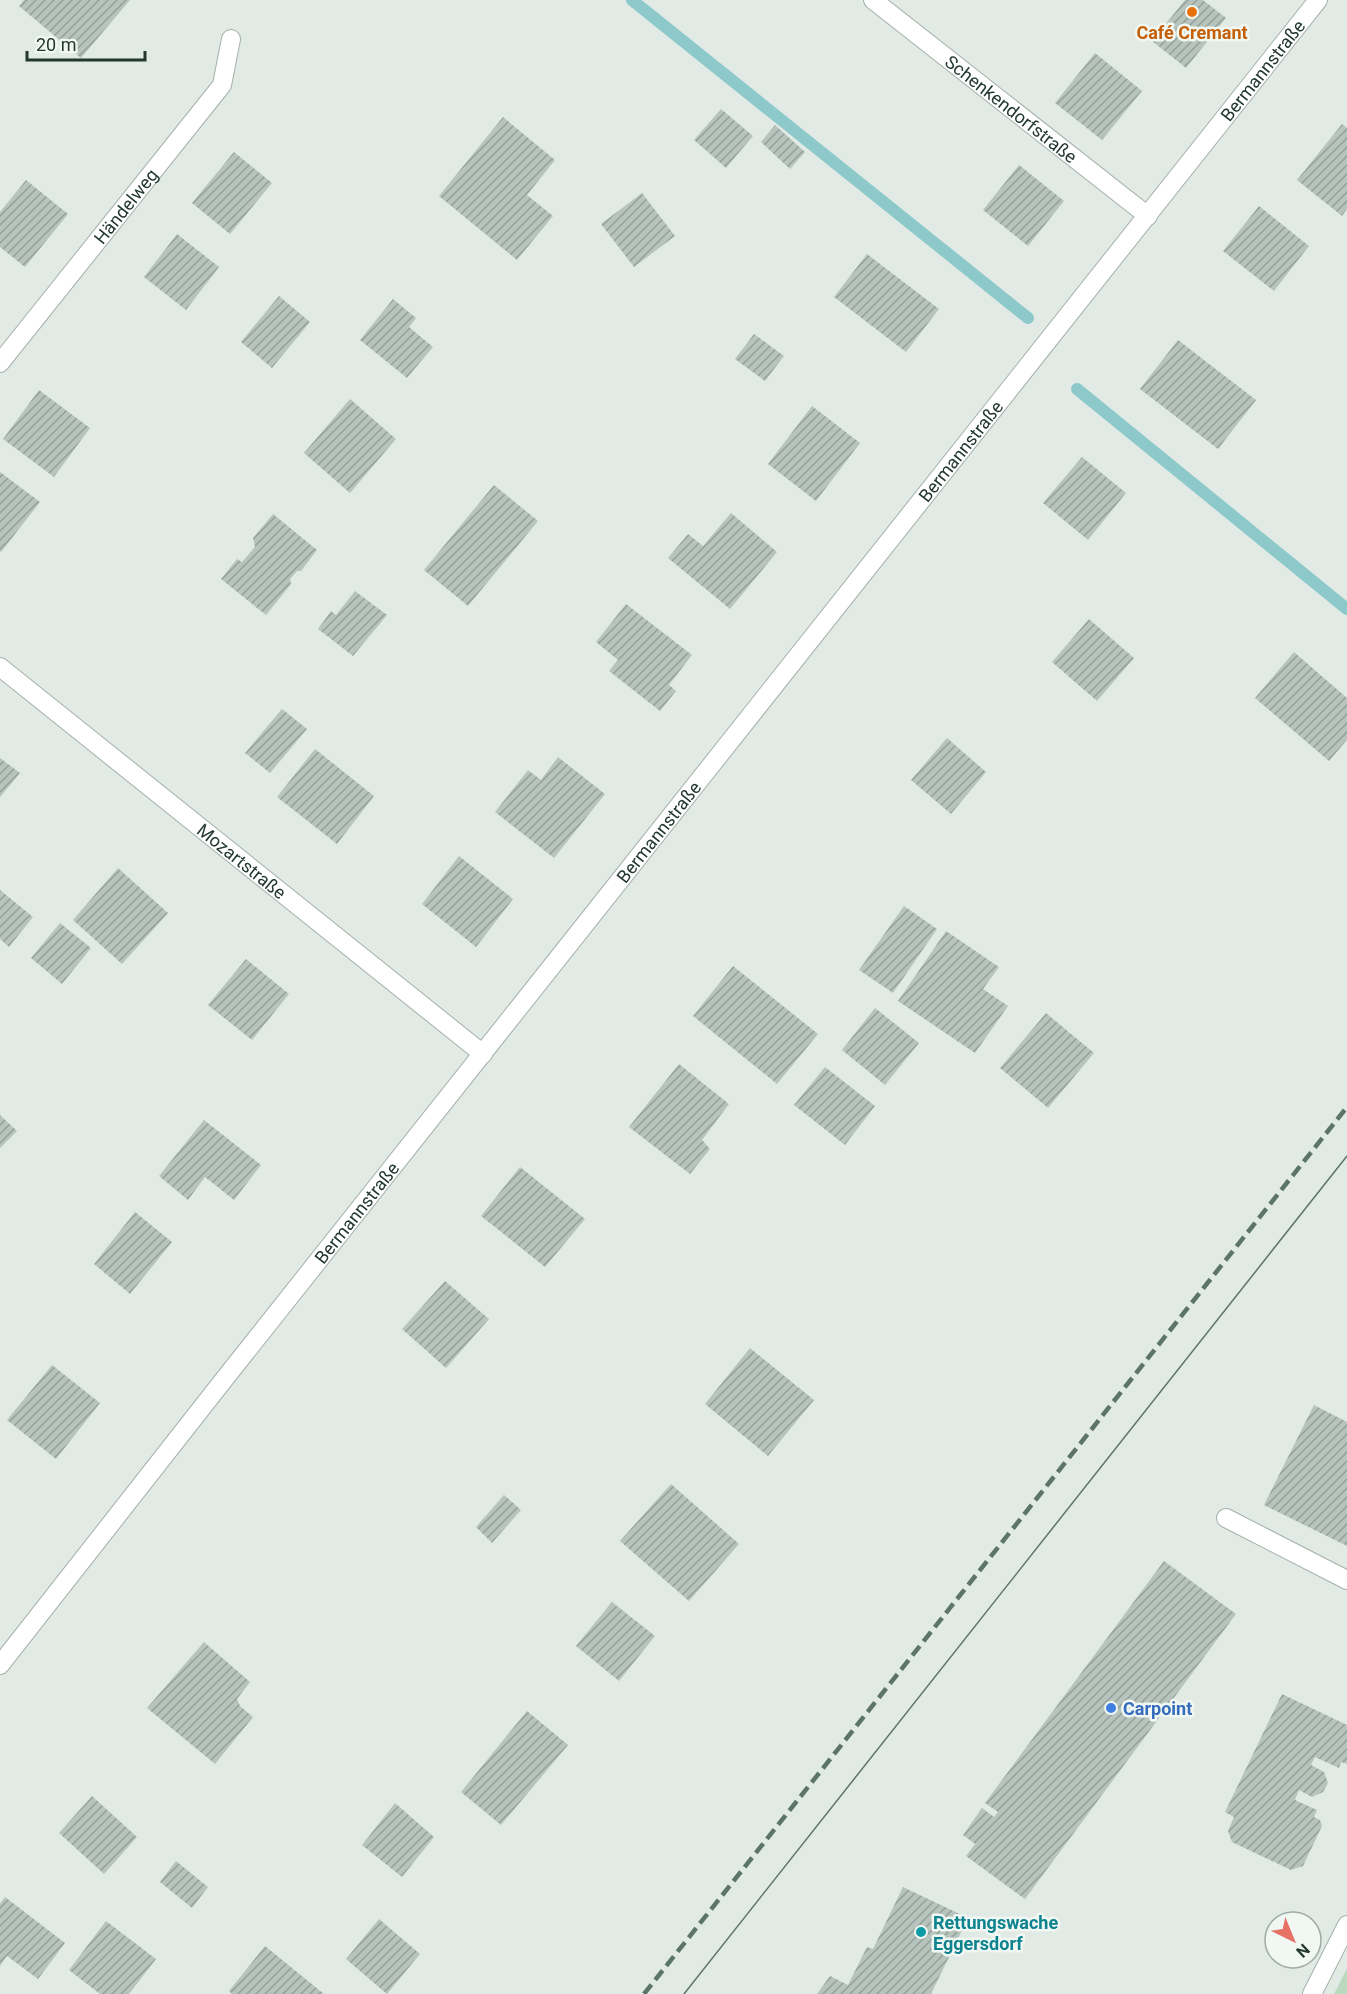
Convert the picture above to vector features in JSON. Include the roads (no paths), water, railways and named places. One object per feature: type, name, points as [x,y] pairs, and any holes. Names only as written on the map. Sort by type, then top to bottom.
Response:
[{"type":"street","name":"Schenkendorfstraße","points":[[873,0],[1148,216]]},
{"type":"street","name":"Bermannstraße","points":[[0,1665],[1318,0]]},
{"type":"street","name":"Händelweg","points":[[0,363],[222,85],[231,39]]},
{"type":"street","name":"Mozartstraße","points":[[0,668],[483,1054]]},
{"type":"street","points":[[1226,1518],[1347,1580]]},
{"type":"street","points":[[1312,1994],[1347,1925]]},
{"type":"waterway","points":[[632,0],[1028,318]]},
{"type":"waterway","points":[[1077,389],[1347,609]]},
{"type":"tram line","points":[[684,1994],[1347,1156]]},
{"type":"railway","points":[[644,1994],[1347,1107]]},
{"type":"place","name":"Café Cremant","points":[[1192,12]]},
{"type":"place","name":"Carpoint","points":[[1111,1708]]},
{"type":"place","name":"Rettungswache Eggersdorf","points":[[921,1932]]}]
